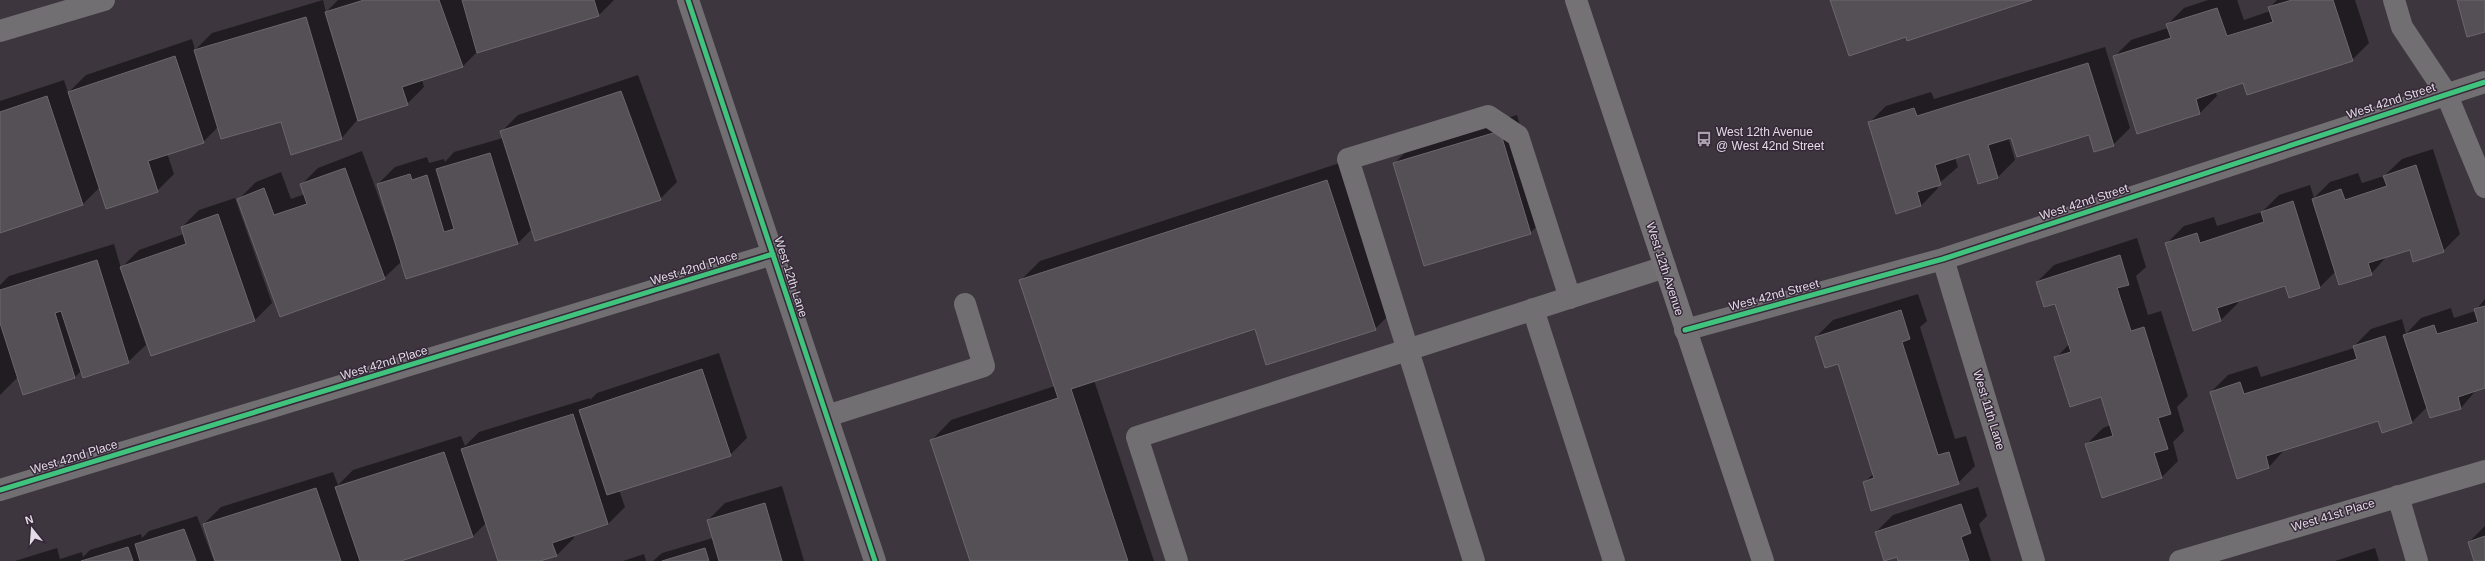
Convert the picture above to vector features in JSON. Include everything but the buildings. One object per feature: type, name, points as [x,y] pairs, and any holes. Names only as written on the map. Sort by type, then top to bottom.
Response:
[{"type":"main road","name":"West 12th Avenue","points":[[1576,0],[1763,561]]},
{"type":"street","points":[[0,31],[104,0]]},
{"type":"street","name":"West 12th Lane","points":[[688,0],[875,561]]},
{"type":"street","points":[[2394,0],[2402,27],[2446,93],[2485,187]]},
{"type":"street","name":"West 42nd Street","points":[[1685,330],[1944,259],[2446,93],[2485,82]]},
{"type":"street","points":[[1474,561],[1348,159],[1488,116],[1518,136],[1570,298]]},
{"type":"street","name":"West 42nd Place","points":[[0,490],[773,254]]},
{"type":"street","name":"West 11th Lane","points":[[1944,259],[2034,561]]},
{"type":"street","points":[[1176,561],[1137,437],[1664,267]]},
{"type":"street","points":[[827,416],[984,366],[965,304]]},
{"type":"street","points":[[1533,309],[1614,561]]},
{"type":"street","name":"West 41st Place","points":[[2180,561],[2485,471]]},
{"type":"street","points":[[2398,496],[2417,561]]},
{"type":"cycle path","points":[[688,0],[875,561]]},
{"type":"cycle path","points":[[1685,330],[1943,259],[2485,82]]},
{"type":"cycle path","points":[[0,490],[773,254]]},
{"type":"place","name":"West 12th Avenue @ West 42nd Street","points":[[1704,139]]}]
